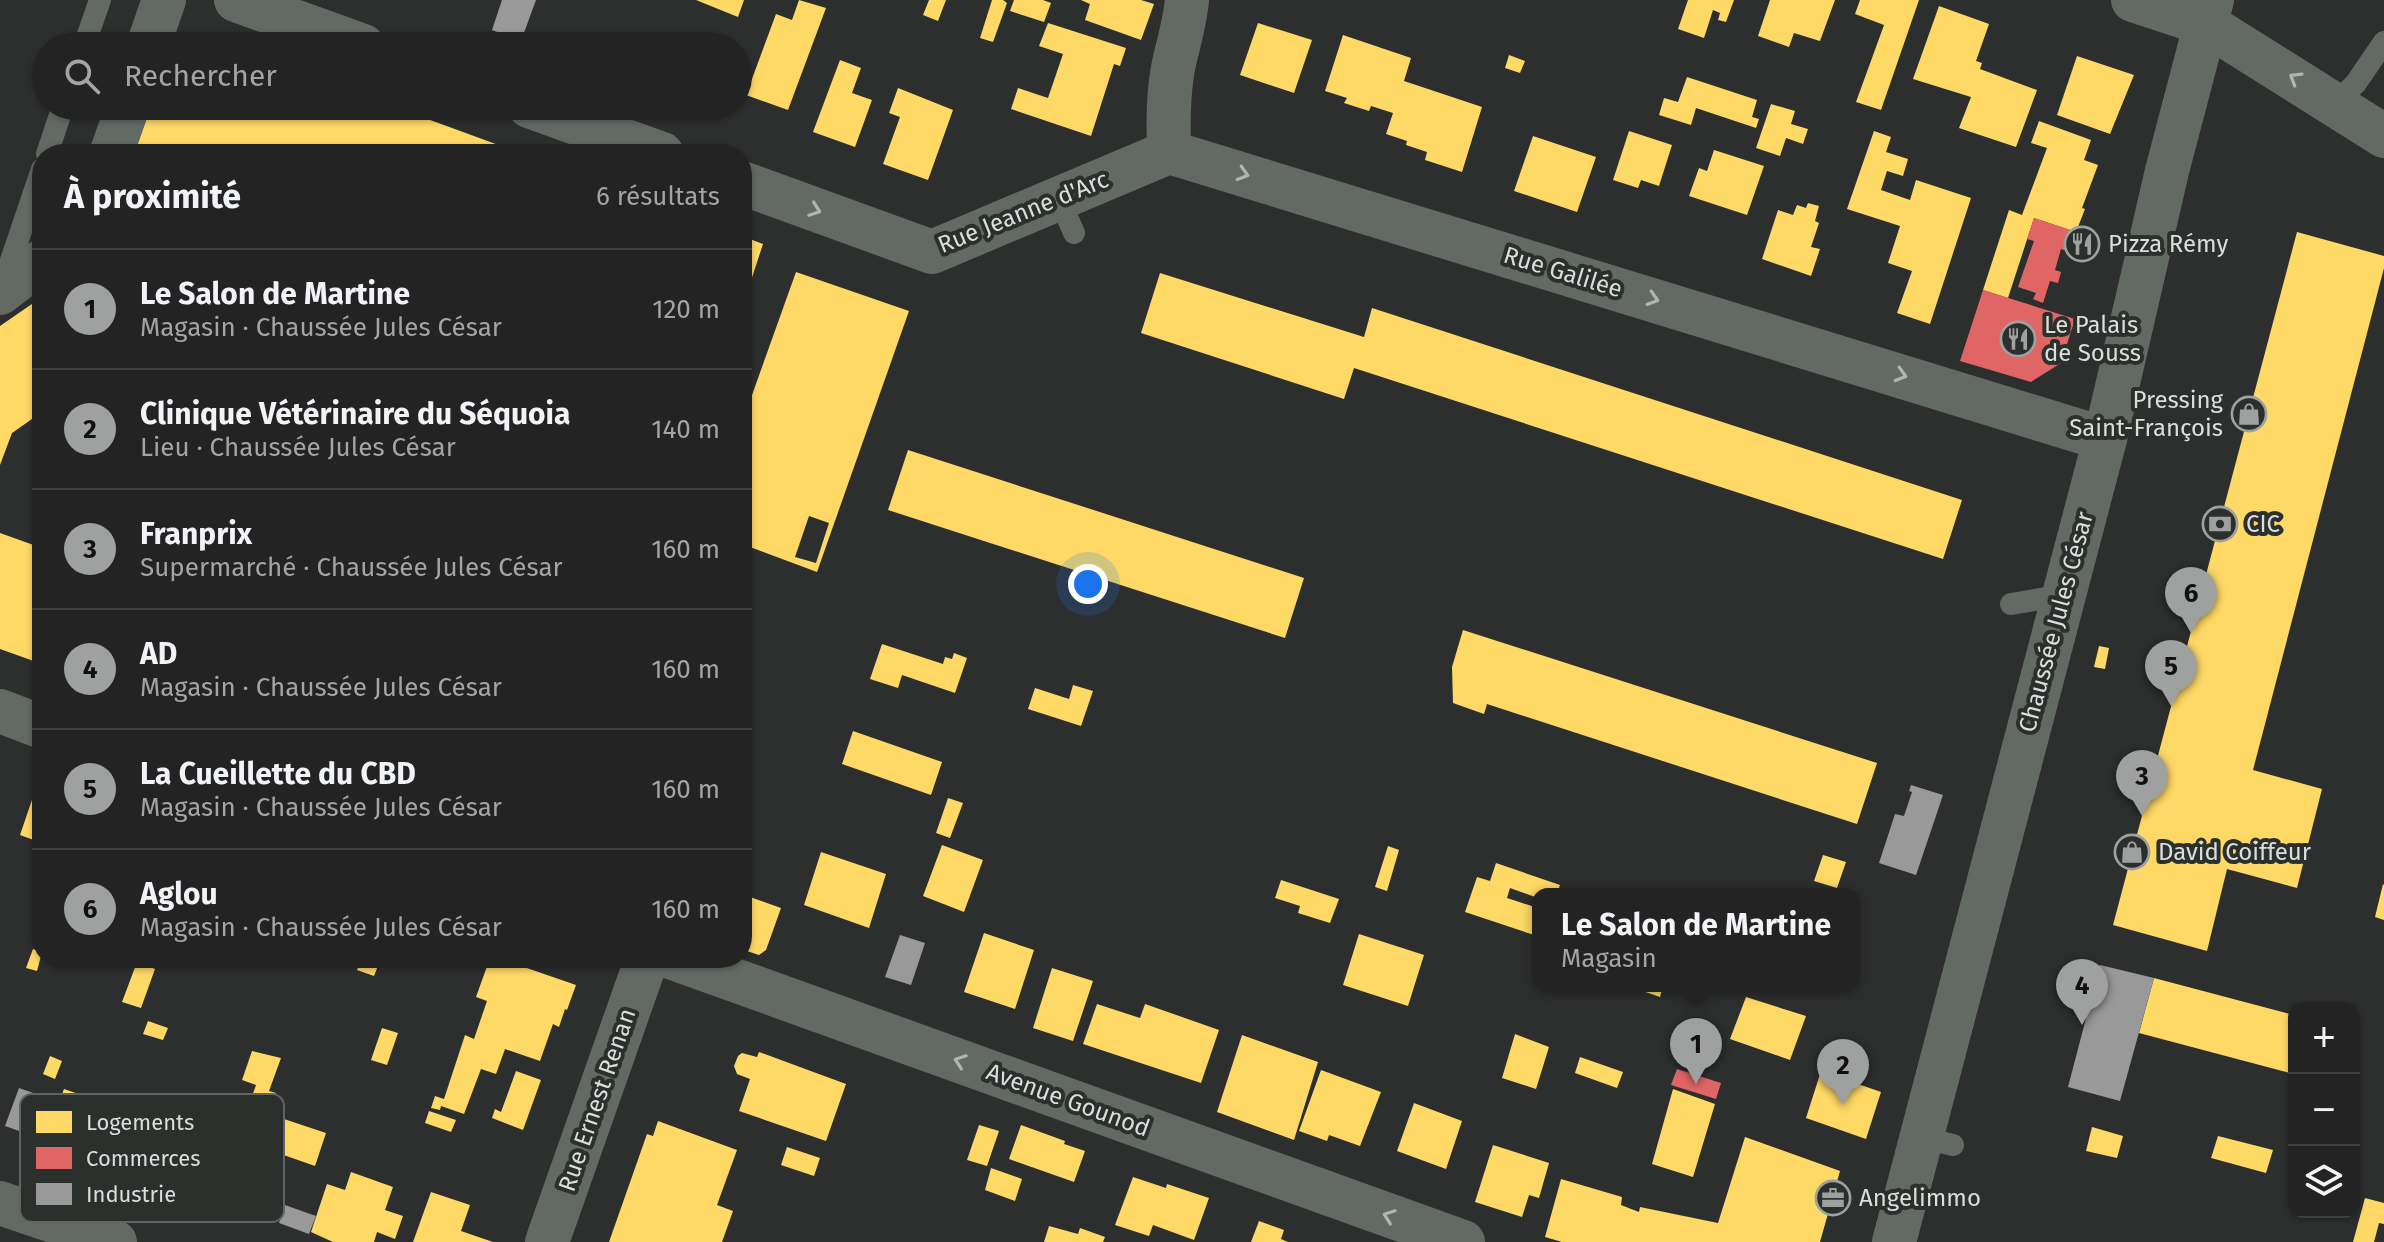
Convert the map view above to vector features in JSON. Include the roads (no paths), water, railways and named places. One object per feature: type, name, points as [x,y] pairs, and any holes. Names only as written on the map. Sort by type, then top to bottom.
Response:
[{"type":"street","points":[[153,32],[164,0]]},
{"type":"street","points":[[236,0],[324,32]]},
{"type":"street","points":[[1169,152],[1167,110],[1187,0]]},
{"type":"street","points":[[2133,0],[2209,12],[2384,136]]},
{"type":"street","name":"Chaussée Jules César","points":[[1894,1242],[1936,1141],[2064,595],[2209,12]]},
{"type":"street","points":[[115,144],[123,120]]},
{"type":"street","points":[[568,120],[634,144]]},
{"type":"street","name":"Rue Jeanne d'Arc","points":[[752,187],[932,252],[1067,215],[1169,152]]},
{"type":"street","name":"Rue Galilée","points":[[1169,152],[2105,439]]},
{"type":"street","points":[[0,293],[32,269]]},
{"type":"street","points":[[0,711],[32,723]]},
{"type":"street","name":"Rue Ernest Renan","points":[[547,1242],[643,968]]},
{"type":"street","name":"Avenue Gounod","points":[[701,968],[1463,1242]]},
{"type":"street","points":[[0,1203],[20,1210]]},
{"type":"street","points":[[56,1222],[115,1242]]},
{"type":"lane","points":[[89,32],[100,0]]},
{"type":"lane","points":[[2335,104],[2356,83],[2384,42]]},
{"type":"lane","points":[[50,144],[58,120]]},
{"type":"lane","points":[[0,293],[32,199]]},
{"type":"lane","points":[[2011,604],[2064,595]]},
{"type":"place","name":"Pizza Rémy","points":[[2082,244]]},
{"type":"place","name":"Le Palais de Souss","points":[[2018,339]]},
{"type":"place","name":"Pressing Saint-François","points":[[2249,414]]},
{"type":"place","name":"CIC","points":[[2220,524]]},
{"type":"place","name":"Aglou","points":[[2191,633]]},
{"type":"place","name":"La Cueillette du CBD","points":[[2171,706]]},
{"type":"place","name":"Franprix","points":[[2142,816]]},
{"type":"place","name":"David Coiffeur","points":[[2132,852]]},
{"type":"place","name":"AD","points":[[2082,1025]]},
{"type":"place","name":"Le Salon de Martine","points":[[1696,1084]]},
{"type":"place","name":"Clinique Vétérinaire du Séquoia","points":[[1843,1105]]},
{"type":"place","name":"Angelimmo","points":[[1833,1198]]}]
